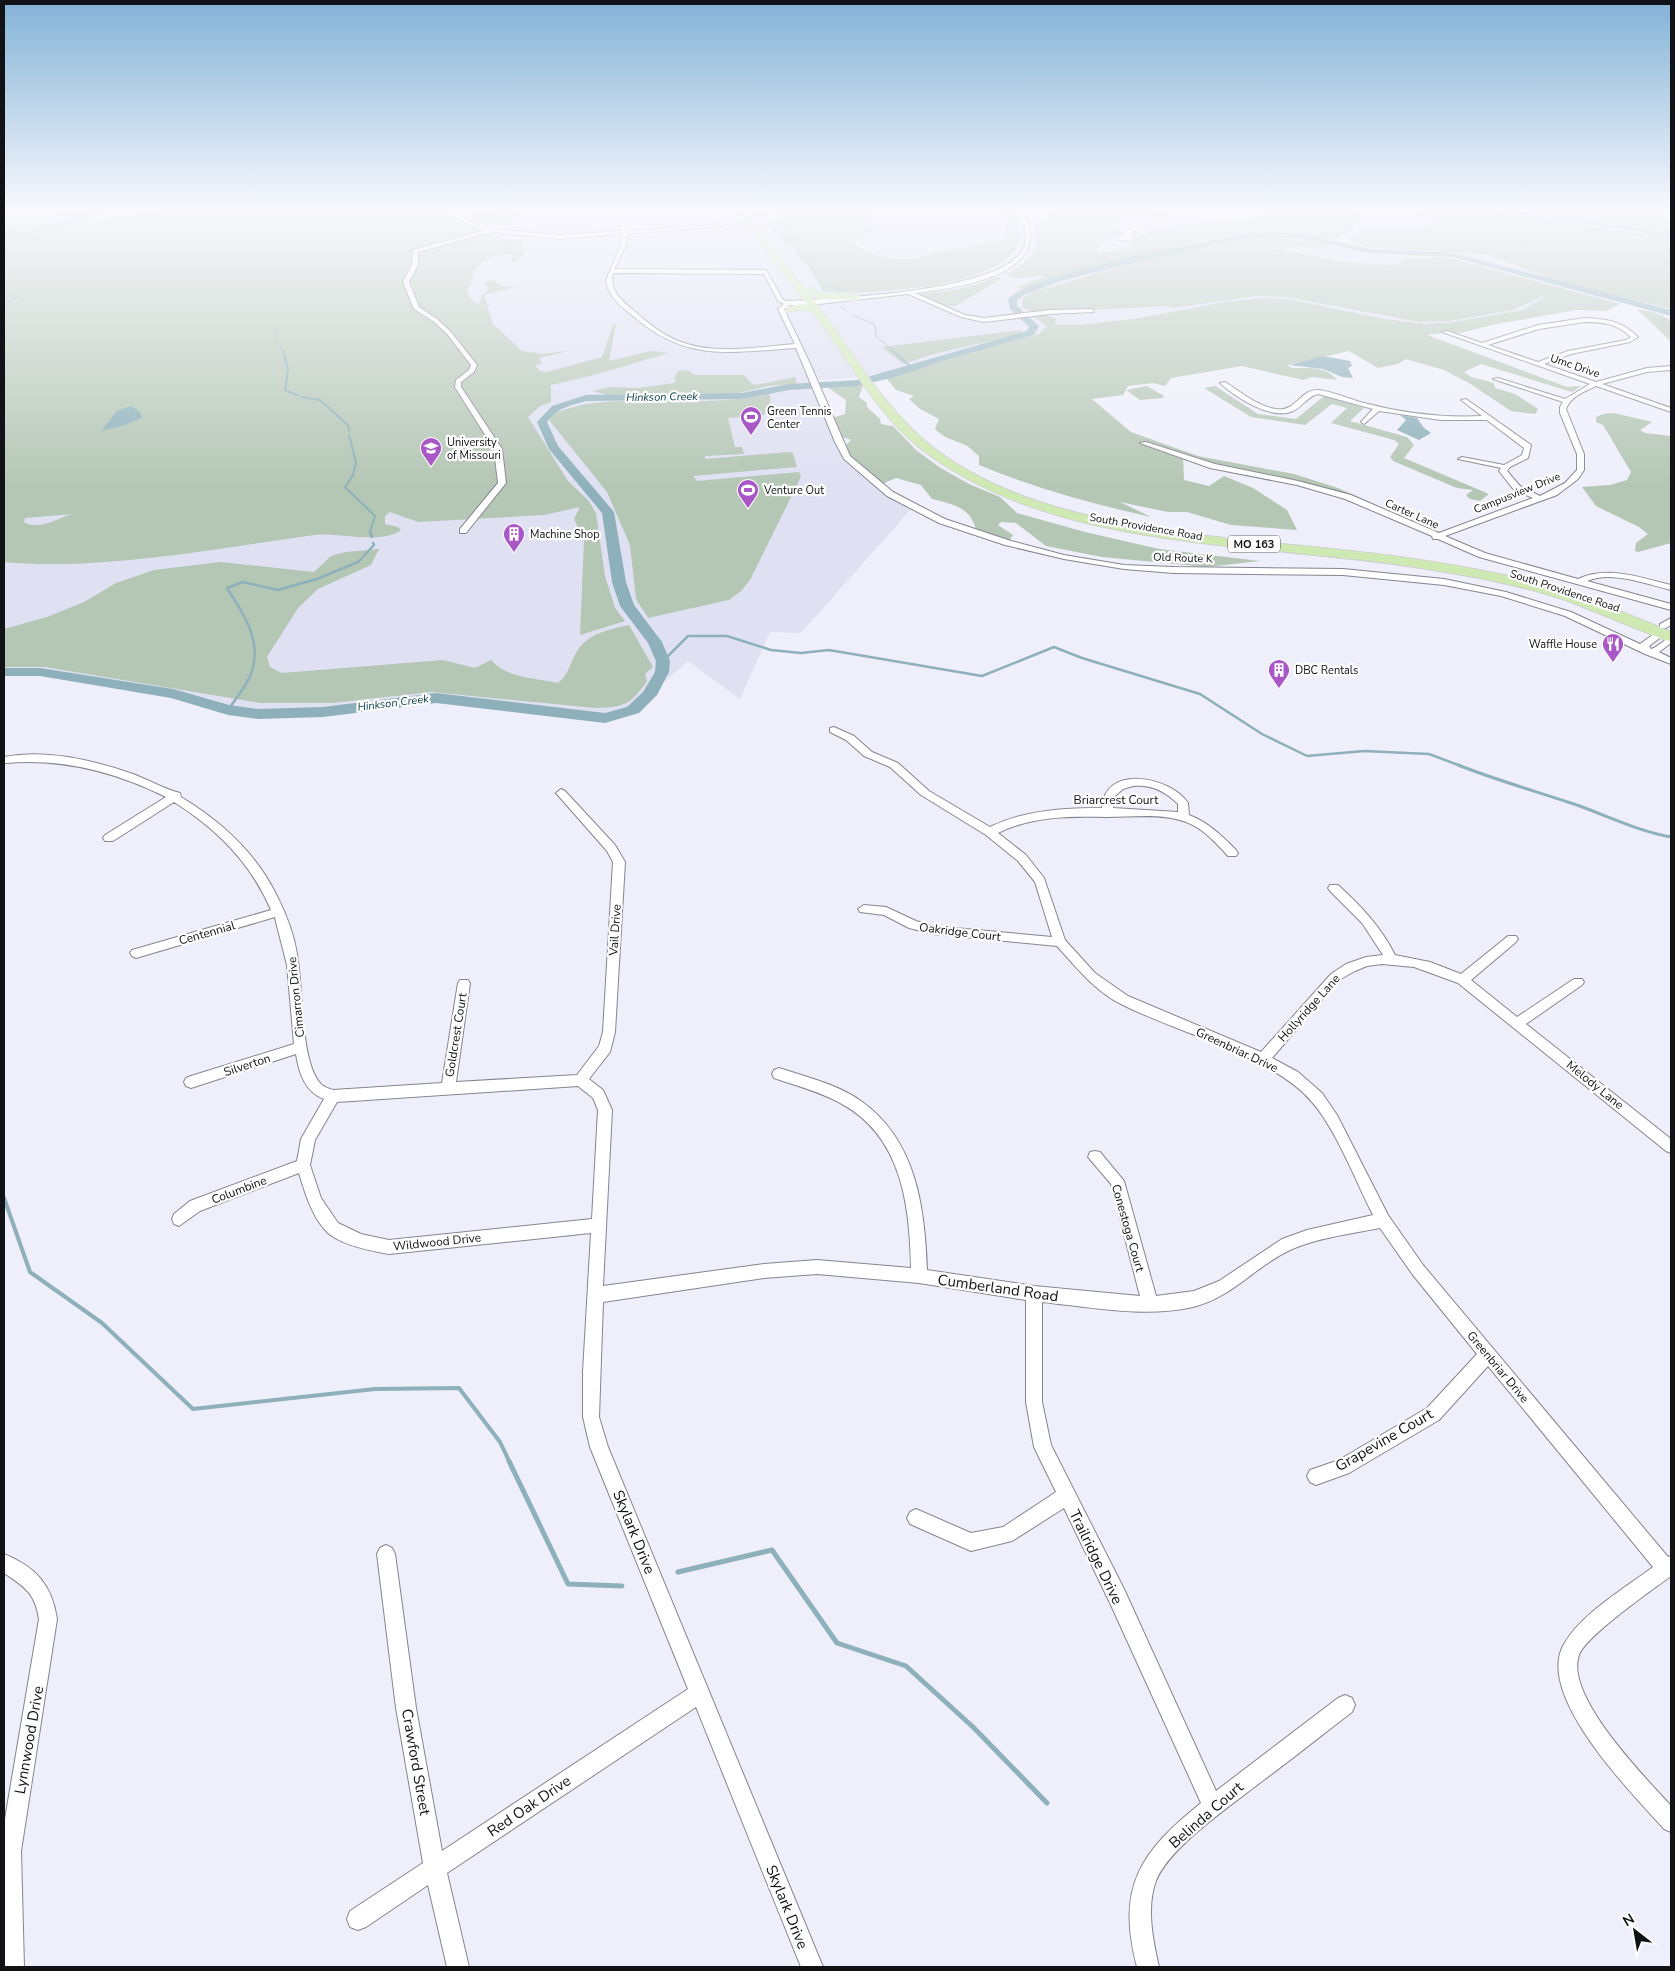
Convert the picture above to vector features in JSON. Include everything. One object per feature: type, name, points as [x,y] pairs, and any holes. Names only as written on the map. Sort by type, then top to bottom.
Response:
[{"type":"main road","points":[[791,305],[802,307],[807,303]]},
{"type":"main road","name":"South Providence Road","points":[[814,303],[885,393],[910,432],[952,466],[990,486],[1048,508],[1110,523],[1169,533],[1416,563],[1477,574],[1557,593],[1669,631]]},
{"type":"main road","name":"South Providence Road","points":[[816,303],[827,313],[861,362]]},
{"type":"main road","points":[[827,313],[833,304],[837,303]]},
{"type":"main road","name":"South Providence Road","points":[[885,393],[922,430],[949,453],[997,479],[1057,502],[1122,518],[1176,527],[1454,561],[1522,575],[1594,598],[1669,631]]},
{"type":"street","points":[[414,303],[416,308],[435,320],[449,334],[474,365],[472,371],[458,381],[458,387],[498,449],[502,483],[463,531]]},
{"type":"street","points":[[623,303],[662,336],[672,341],[702,349],[721,350],[798,346]]},
{"type":"street","points":[[787,303],[791,305]]},
{"type":"street","points":[[935,303],[970,318],[984,320],[1043,313],[1092,311]]},
{"type":"street","name":"Old Route K","points":[[791,305],[791,327],[798,346],[810,368],[839,442],[847,456],[868,477],[890,494],[942,521],[1003,541],[1064,557],[1124,567],[1174,570],[1343,572],[1444,582],[1503,594],[1568,614],[1671,661]]},
{"type":"street","points":[[1482,345],[1519,331],[1588,319],[1607,321],[1624,326],[1635,337],[1570,352],[1538,364]]},
{"type":"street","name":"Umc Drive","points":[[1444,332],[1671,410]]},
{"type":"street","points":[[1496,379],[1566,401],[1574,395],[1618,376],[1655,368],[1671,368]]},
{"type":"street","points":[[1223,383],[1261,407],[1270,410],[1293,409],[1314,392],[1378,408],[1441,418],[1489,418]]},
{"type":"street","points":[[1462,460],[1505,468],[1525,456],[1528,447],[1464,400]]},
{"type":"street","name":"Campusview Drive","points":[[1436,537],[1542,497],[1571,484],[1582,467],[1581,448],[1564,414],[1563,408],[1566,401]]},
{"type":"street","points":[[1662,407],[1671,402]]},
{"type":"street","points":[[1364,422],[1378,408]]},
{"type":"street","name":"Carter Lane","points":[[1144,443],[1214,466],[1298,483],[1348,497],[1436,537],[1482,555],[1671,607]]},
{"type":"street","points":[[1505,468],[1505,475],[1517,488],[1542,497]]},
{"type":"street","points":[[1580,581],[1594,574],[1671,587]]},
{"type":"street","points":[[1648,652],[1657,650],[1669,631]]},
{"type":"street","name":"Greenbriar Drive","points":[[834,730],[850,738],[868,754],[894,765],[925,793],[990,832],[1022,858],[1040,881],[1060,942],[1091,976],[1124,1000],[1263,1059],[1293,1076],[1316,1097],[1332,1119],[1384,1220],[1418,1270],[1668,1567]]},
{"type":"street","name":"Cimarron Drive","points":[[6,760],[29,757],[76,762],[132,777],[176,796],[203,814],[232,840],[260,873],[278,912],[291,952],[304,1068],[316,1088],[333,1096]]},
{"type":"street","points":[[1107,813],[1109,797],[1118,787],[1130,782],[1145,781],[1160,785],[1175,793],[1183,803],[1184,818]]},
{"type":"street","name":"Vail Drive","points":[[561,793],[611,848],[619,862],[609,1032],[605,1048],[581,1080]]},
{"type":"street","points":[[109,838],[176,796]]},
{"type":"street","name":"Briarcrest Court","points":[[990,832],[1015,820],[1037,816],[1157,812],[1184,818],[1204,827],[1232,853]]},
{"type":"street","points":[[1334,888],[1366,918],[1381,937],[1390,957]]},
{"type":"street","name":"Oakridge Court","points":[[864,909],[886,911],[914,926],[933,930],[1060,942]]},
{"type":"street","name":"Centennial","points":[[136,953],[278,912]]},
{"type":"street","points":[[1462,980],[1512,939]]},
{"type":"street","name":"Melody Lane","points":[[1390,957],[1433,966],[1462,980],[1671,1147]]},
{"type":"street","name":"Hollyridge Lane","points":[[1263,1059],[1335,977],[1347,968],[1390,957]]},
{"type":"street","points":[[1518,1023],[1578,982]]},
{"type":"street","name":"Goldcrest Court","points":[[448,1088],[464,983]]},
{"type":"street","name":"Silverton","points":[[191,1082],[302,1047]]},
{"type":"street","points":[[779,1074],[825,1090],[857,1105],[885,1132],[902,1161],[913,1191],[918,1233],[919,1276]]},
{"type":"street","points":[[333,1096],[581,1080]]},
{"type":"street","name":"Skylark Drive","points":[[581,1080],[598,1094],[605,1110],[597,1295],[591,1372],[591,1417],[599,1447],[812,1967]]},
{"type":"street","name":"Wildwood Drive","points":[[333,1096],[308,1139],[303,1165],[315,1200],[333,1228],[359,1241],[388,1247],[600,1225]]},
{"type":"street","name":"Conestoga Court","points":[[1096,1157],[1117,1181],[1150,1304]]},
{"type":"street","name":"Columbine","points":[[179,1219],[195,1206],[303,1165]]},
{"type":"street","name":"Cumberland Road","points":[[597,1295],[764,1271],[817,1267],[919,1276],[1034,1294],[1150,1304],[1194,1299],[1224,1286],[1282,1246],[1307,1237],[1384,1220]]},
{"type":"street","name":"Trailridge Drive","points":[[1034,1294],[1034,1402],[1043,1447],[1116,1596],[1212,1807]]},
{"type":"street","name":"Grapevine Court","points":[[1316,1476],[1343,1467],[1433,1414],[1488,1354]]},
{"type":"street","points":[[916,1518],[971,1542],[1006,1535],[1066,1496]]},
{"type":"street","name":"Crawford Street","points":[[386,1554],[406,1708],[434,1869],[458,1967]]},
{"type":"street","name":"Lynnwood Drive","points":[[4,1563],[34,1583],[46,1600],[48,1620],[7,1853],[13,1967]]},
{"type":"street","points":[[1668,1567],[1587,1632],[1570,1650],[1565,1668],[1572,1696],[1590,1725],[1671,1822]]},
{"type":"street","name":"Red Oak Drive","points":[[358,1918],[699,1694]]},
{"type":"street","name":"Belinda Court","points":[[1148,1967],[1144,1953],[1140,1915],[1148,1874],[1172,1843],[1212,1807],[1345,1705]]},
{"type":"shaded area","name":"University of Missouri","points":[[4,303],[1615,303],[1259,360],[813,380],[839,442],[868,477],[913,507],[801,633],[770,632],[740,699],[688,661],[633,710],[605,718],[436,698],[323,712],[258,714],[228,710],[173,694],[40,672],[4,672]]},
{"type":"shaded area","points":[[1323,356],[1350,361],[1352,366],[1348,368],[1353,378],[1342,377],[1323,369],[1290,365]]},
{"type":"shaded area","points":[[131,406],[140,412],[142,418],[125,425],[101,431],[117,411]]},
{"type":"shaded area","points":[[1400,415],[1417,418],[1424,428],[1431,433],[1419,440],[1397,430],[1406,420]]},
{"type":"green space","points":[[4,303],[476,303],[478,305],[479,303],[486,303],[493,324],[522,351],[543,354],[573,350],[539,358],[542,364],[535,365],[540,371],[547,372],[602,357],[613,325],[616,324],[609,361],[651,351],[669,353],[590,376],[551,385],[551,402],[540,406],[528,417],[568,481],[588,500],[596,513],[605,576],[615,608],[625,621],[580,635],[584,541],[574,519],[580,507],[544,515],[418,522],[390,512],[385,516],[385,524],[398,527],[401,530],[383,537],[315,535],[199,552],[120,561],[41,564],[4,562]],"holes":[[[72,514],[48,523],[36,525],[24,522],[25,518]]]},
{"type":"green space","points":[[938,303],[961,303],[956,306],[945,306]]},
{"type":"green space","points":[[1022,303],[1207,303],[1173,308],[1166,306],[1035,313],[1022,307]]},
{"type":"green space","points":[[1220,303],[1307,303],[1385,319],[1425,324],[1454,322],[1523,310],[1534,303],[1620,304],[1607,311],[1576,310],[1492,325],[1460,333],[1427,335],[1567,387],[1581,386],[1572,392],[1481,364],[1464,372],[1471,377],[1494,383],[1495,388],[1515,394],[1538,409],[1535,414],[1511,411],[1469,383],[1444,370],[1406,359],[1398,364],[1378,368],[1349,351],[1288,365],[1291,368],[1322,370],[1333,375],[1337,380],[1312,377],[1303,380],[1242,366],[1171,378],[1165,386],[1153,383],[1128,386],[1123,395],[1092,399],[1131,432],[1198,456],[1294,474],[1338,488],[1380,507],[1378,508],[1349,495],[1183,456],[1184,480],[1209,486],[1224,476],[1253,488],[1287,510],[1297,530],[1231,525],[1187,512],[1168,512],[1120,502],[1151,517],[1107,507],[1021,481],[979,465],[979,456],[970,448],[939,433],[935,429],[939,419],[920,409],[909,399],[914,396],[896,390],[886,378],[942,359],[1039,334],[1047,326],[1032,316],[1043,314],[1056,319],[1055,325],[1080,325],[1140,318]]},
{"type":"green space","points":[[1318,303],[1528,303],[1512,310],[1449,321],[1420,322]]},
{"type":"green space","points":[[1646,303],[1671,303],[1671,309]]},
{"type":"green space","points":[[1637,309],[1653,312],[1671,320],[1671,342]]},
{"type":"green space","points":[[1022,330],[1022,332],[1015,335],[934,354],[903,364],[882,347]]},
{"type":"green space","points":[[687,370],[695,375],[744,375],[751,383],[756,385],[795,377],[797,384],[769,386],[734,394],[654,393],[607,395],[593,391],[610,387],[638,388],[674,383],[677,381],[674,379],[678,371]]},
{"type":"green space","points":[[863,385],[859,397],[867,403],[867,407],[880,419],[881,424],[893,426],[916,450],[939,467],[969,484],[1000,497],[1017,513],[1085,532],[1159,549],[1260,561],[1206,567],[1102,557],[1046,546],[1016,523],[1001,522],[998,525],[1013,535],[1009,541],[976,530],[970,516],[965,511],[953,505],[932,499],[921,485],[896,478],[882,484],[850,456],[844,447],[851,440],[839,436],[832,418],[845,414],[846,400],[827,387]]},
{"type":"green space","points":[[1147,386],[1164,396],[1163,398],[1140,400],[1126,390]]},
{"type":"green space","points":[[1215,386],[1258,414],[1296,419],[1324,396],[1364,408],[1350,421],[1407,437],[1414,445],[1404,458],[1489,494],[1480,501],[1470,499],[1466,495],[1473,490],[1457,488],[1393,461],[1390,457],[1399,444],[1394,440],[1331,423],[1347,408],[1332,404],[1305,425],[1251,417],[1204,388]]},
{"type":"green space","points":[[769,394],[771,400],[764,415],[728,418],[735,447],[742,447],[744,454],[705,456],[705,459],[789,452],[793,453],[797,467],[693,476],[697,481],[799,472],[801,477],[750,580],[741,591],[729,600],[648,618],[636,599],[630,545],[607,492],[549,420],[552,415],[564,410],[600,402],[724,400]]},
{"type":"green space","points":[[1614,413],[1652,422],[1640,430],[1645,433],[1671,436],[1671,543],[1638,552],[1635,551],[1636,543],[1648,534],[1639,527],[1596,506],[1582,487],[1610,485],[1627,480],[1631,472],[1603,425],[1596,422],[1596,417]]},
{"type":"green space","points":[[379,549],[371,565],[318,589],[298,608],[267,657],[270,667],[282,673],[443,660],[475,668],[491,660],[497,666],[513,674],[558,683],[566,674],[578,649],[590,638],[597,634],[629,625],[653,667],[645,674],[647,681],[631,700],[620,705],[605,708],[432,692],[332,703],[260,703],[45,667],[4,667],[4,629],[47,617],[84,602],[116,583],[154,570],[220,562],[314,572],[331,556],[345,552]]},
{"type":"waterway","name":"Hinkson Creek","points":[[4,672],[40,672],[173,694],[228,710],[258,714],[323,712],[436,698],[605,718],[633,710],[649,695],[662,672],[663,661],[655,642],[627,606],[619,582],[608,512],[553,447],[542,422],[550,411],[566,403],[586,398],[742,396],[789,387],[857,383],[891,375],[941,358],[1031,333],[1034,326],[1013,307],[1012,303]]},
{"type":"waterway","name":"Hinkson Creek","points":[[1633,303],[1671,313]]},
{"type":"waterway","points":[[840,306],[847,311]]},
{"type":"waterway","points":[[1663,312],[1661,323],[1671,330]]},
{"type":"waterway","points":[[853,315],[875,325],[876,336],[893,351]]},
{"type":"waterway","points":[[276,329],[275,338],[283,351]]},
{"type":"waterway","points":[[283,350],[288,370],[285,390],[297,395]]},
{"type":"waterway","points":[[892,350],[912,368]]},
{"type":"waterway","points":[[301,397],[320,400],[348,425],[349,431]]},
{"type":"waterway","points":[[349,435],[356,462],[353,475],[345,487],[375,516],[370,531]]},
{"type":"waterway","points":[[370,531],[372,537]]},
{"type":"waterway","points":[[228,710],[249,679],[255,651],[250,629],[240,608],[227,588],[243,582],[278,590],[317,579],[358,562],[374,545],[373,543]]},
{"type":"waterway","points":[[663,661],[688,636],[727,636],[771,650],[801,653],[829,650],[982,676],[1054,647],[1082,658],[1200,694],[1262,734],[1307,756],[1364,751],[1429,754],[1461,766]]},
{"type":"waterway","points":[[1458,765],[1574,804],[1634,827],[1671,837]]},
{"type":"waterway","points":[[4,1198],[30,1272],[102,1323],[193,1409],[375,1389],[459,1388],[500,1442],[510,1463]]},
{"type":"waterway","points":[[509,1461],[568,1584],[622,1586]]},
{"type":"waterway","points":[[678,1572],[772,1550],[837,1643],[906,1666],[973,1727],[1047,1803]]},
{"type":"place","name":"Green Tennis Center","points":[[751,436]]},
{"type":"place","name":"University of Missouri","points":[[431,467]]},
{"type":"place","name":"Venture Out","points":[[748,509]]},
{"type":"place","name":"Machine Shop","points":[[514,553]]},
{"type":"place","name":"Waffle House","points":[[1613,663]]},
{"type":"place","name":"DBC Rentals","points":[[1279,689]]}]
